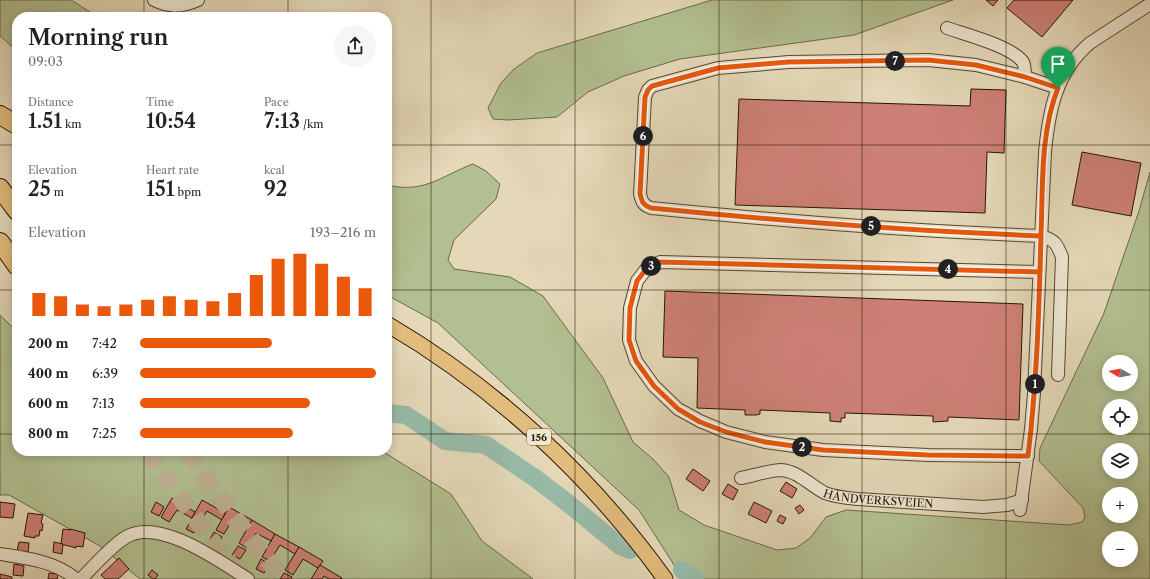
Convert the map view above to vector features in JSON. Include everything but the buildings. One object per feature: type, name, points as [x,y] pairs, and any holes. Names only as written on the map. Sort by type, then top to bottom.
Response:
[{"type":"highway","points":[[0,115],[12,122]]},
{"type":"highway","points":[[0,182],[12,188]]},
{"type":"highway","points":[[0,188],[12,204]]},
{"type":"highway","points":[[0,242],[12,259]]},
{"type":"main road","name":"156","points":[[392,327],[452,365],[548,444],[598,496],[635,539],[665,579]]},
{"type":"street","points":[[154,0],[174,6],[184,5],[198,0]]},
{"type":"street","name":"HÅNDVERKSVEIEN","points":[[741,478],[781,470],[794,474],[824,492],[843,498],[983,507],[1021,505],[1028,456],[1034,393],[1043,183],[1047,133],[1058,88],[1070,64],[1082,50],[1090,43],[1150,4]]},
{"type":"street","points":[[947,28],[1007,49],[1016,54],[1024,64],[1025,77]]},
{"type":"street","points":[[1058,88],[1025,77],[976,65],[928,60],[788,62],[718,68],[652,86],[648,90],[645,97],[640,194],[642,202],[645,206],[651,208],[736,217],[946,232],[1041,236],[1052,239],[1062,257],[1058,375]]},
{"type":"street","points":[[1028,456],[928,455],[823,450],[765,442],[726,432],[700,422],[678,409],[654,386],[636,361],[629,340],[630,308],[637,281],[647,268],[660,262],[1040,272]]},
{"type":"street","points":[[81,579],[121,541],[133,534],[147,532],[169,537],[191,546],[248,579]]},
{"type":"street","points":[[0,554],[32,559],[54,566],[68,572],[76,579]]},
{"type":"green space","points":[[0,0],[71,0],[90,12],[12,12],[12,47],[0,36]]},
{"type":"green space","points":[[712,0],[953,0],[854,35],[680,59],[624,76],[588,92],[557,117],[508,120],[493,119],[488,108],[501,83],[514,69],[537,53]]},
{"type":"green space","points":[[473,164],[486,171],[500,184],[496,199],[454,240],[448,260],[454,269],[510,277],[543,296],[603,378],[633,442],[654,460],[669,477],[679,510],[704,525],[777,550],[796,548],[810,538],[826,517],[846,510],[1069,525],[1082,522],[1085,517],[1083,508],[1039,461],[1040,448],[1104,313],[1139,211],[1150,172],[1150,579],[683,579],[639,510],[438,323],[392,298],[392,186],[412,187],[422,185]]},
{"type":"green space","points":[[0,315],[12,327],[12,456],[390,456],[451,494],[482,541],[533,579],[140,579],[100,546],[9,495],[0,495]]},
{"type":"waterway","points":[[392,414],[406,415],[445,441],[486,445],[535,478],[620,546],[630,550]]},
{"type":"waterway","points":[[682,570],[695,579]]},
{"type":"tunnel","points":[[151,456],[214,544],[238,574]]},
{"type":"tunnel","points":[[191,456],[240,525],[283,579]]},
{"type":"route","points":[[928,60],[976,65],[1025,77],[1058,88],[1049,119],[1045,152],[1037,351],[1028,456],[928,455],[823,450],[765,442],[726,432],[700,422],[678,409],[654,386],[636,361],[629,340],[630,308],[637,281],[647,268],[660,262],[1040,272],[1041,236],[946,232],[736,217],[651,208],[645,206],[642,202],[640,194],[645,97],[648,90],[652,86],[718,68],[788,62],[928,60]]}]
